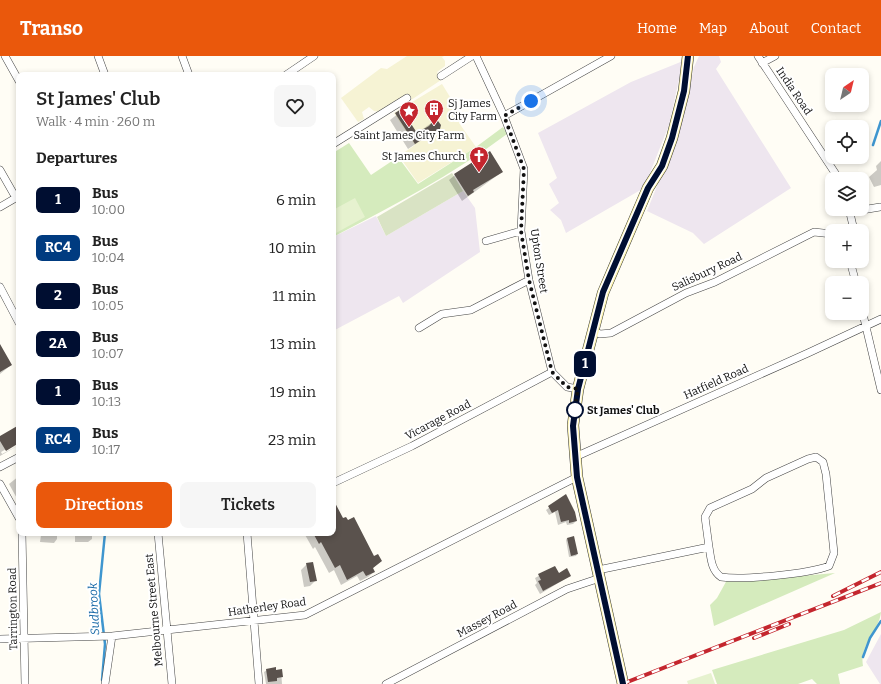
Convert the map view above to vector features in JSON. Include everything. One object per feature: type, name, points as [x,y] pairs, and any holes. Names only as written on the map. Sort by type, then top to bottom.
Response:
[{"type":"main road","points":[[623,684],[577,477],[573,426],[578,389],[603,292],[648,188],[662,166],[672,138],[684,91],[688,56]]},
{"type":"street","points":[[5,56],[16,76]]},
{"type":"street","points":[[98,56],[104,72]]},
{"type":"street","points":[[182,56],[188,72]]},
{"type":"street","points":[[290,72],[314,56]]},
{"type":"street","points":[[441,76],[472,56]]},
{"type":"street","name":"Upton Street","points":[[476,56],[504,116],[524,169],[521,231],[529,280],[552,372]]},
{"type":"street","points":[[504,116],[611,56]]},
{"type":"street","points":[[760,59],[775,56]]},
{"type":"street","name":"India Road","points":[[760,59],[834,172]]},
{"type":"street","points":[[336,142],[407,98]]},
{"type":"street","points":[[0,170],[16,195]]},
{"type":"street","points":[[0,207],[16,198]]},
{"type":"street","points":[[869,208],[880,207]]},
{"type":"street","points":[[486,241],[521,231]]},
{"type":"street","name":"Salisbury Road","points":[[593,331],[600,334],[611,333],[686,292],[715,282],[814,232],[825,233]]},
{"type":"street","points":[[419,328],[442,314],[471,310],[529,280]]},
{"type":"street","points":[[0,287],[16,317]]},
{"type":"street","name":"Hatfield Road","points":[[575,457],[881,319]]},
{"type":"street","points":[[864,320],[881,390]]},
{"type":"street","points":[[552,372],[567,387],[578,389]]},
{"type":"street","name":"Vicarage Road","points":[[336,483],[412,446],[552,372]]},
{"type":"street","points":[[816,457],[824,462],[834,552],[829,566],[807,571],[758,576],[721,577],[716,574],[713,568],[709,547],[704,517],[710,508],[752,489],[766,478],[808,459],[816,457]]},
{"type":"street","points":[[0,468],[16,459]]},
{"type":"street","name":"Hatherley Road","points":[[0,639],[112,636],[167,629],[253,622],[305,615],[318,610],[577,477]]},
{"type":"street","points":[[1,488],[16,513]]},
{"type":"street","name":"Tarrington Road","points":[[22,536],[25,684]]},
{"type":"street","name":"Melbourne Street East","points":[[158,536],[172,684]]},
{"type":"street","points":[[247,536],[259,684]]},
{"type":"street","name":"Massey Road","points":[[386,684],[567,589],[599,574],[709,547]]},
{"type":"street","points":[[105,684],[112,636]]},
{"type":"shaded area","points":[[407,56],[444,56],[442,57],[445,61],[445,66],[437,72],[441,80],[411,100],[407,94],[379,112],[374,111],[369,107],[362,112],[364,119],[358,122],[341,98],[381,68],[387,69]]},
{"type":"shaded area","points":[[699,56],[719,56],[721,62],[716,69],[791,188],[704,244],[693,233],[647,211],[679,131],[694,67]]},
{"type":"shaded area","points":[[683,61],[669,125],[644,188],[566,233],[561,220],[550,210],[559,203],[549,184],[557,178],[538,133],[631,82]]},
{"type":"shaded area","points":[[442,84],[458,110],[459,123],[476,147],[418,183],[399,156],[415,145],[394,113]]},
{"type":"shaded area","points":[[463,191],[475,208],[480,252],[403,303],[399,296],[336,329],[336,236],[376,216],[386,236]]},
{"type":"shaded area","points":[[881,634],[881,684],[880,684],[866,662]]},
{"type":"green space","points":[[503,127],[507,134],[444,176],[400,202],[336,235],[336,151],[349,143],[371,175],[398,157],[418,184],[476,147]]},
{"type":"green space","points":[[452,173],[463,191],[386,236],[377,217]]},
{"type":"green space","points":[[355,198],[365,217],[336,233],[336,208]]},
{"type":"green space","points":[[835,573],[714,626],[710,605],[717,598],[727,580],[757,580]]},
{"type":"green space","points":[[881,612],[877,626],[864,651],[863,666],[838,674],[840,684],[817,684],[812,679],[798,684],[717,684],[712,670],[844,630]]},
{"type":"green space","points":[[711,673],[715,684],[688,684],[687,681]]},
{"type":"building","name":"Sj James City Farm","points":[[403,108],[407,115],[406,116],[417,133],[429,126],[434,120],[438,121],[441,125],[440,129],[415,144],[395,113]]},
{"type":"building","name":"St James Church","points":[[490,151],[503,172],[473,190],[474,192],[468,196],[454,174]]},
{"type":"building","points":[[0,344],[12,365],[0,372]]},
{"type":"building","points":[[16,427],[16,445],[6,451],[0,441],[0,436]]},
{"type":"building","points":[[566,494],[575,512],[577,521],[569,523],[569,520],[561,522],[558,510],[552,513],[548,506]]},
{"type":"building","points":[[336,505],[343,518],[346,517],[348,520],[354,517],[374,556],[378,554],[382,561],[373,568],[375,572],[366,576],[363,571],[347,580],[340,565],[335,568],[321,542],[319,544],[315,536],[336,536]]},
{"type":"building","points":[[574,536],[578,554],[571,556],[567,538]]},
{"type":"building","points":[[313,562],[317,581],[310,582],[306,563]]},
{"type":"building","points":[[555,566],[559,573],[567,568],[571,576],[543,591],[538,581],[541,580],[538,574]]},
{"type":"building","points":[[276,667],[276,670],[282,669],[283,677],[277,678],[277,681],[268,682],[266,669]]},
{"type":"waterway","points":[[873,145],[881,121]]},
{"type":"waterway","name":"Sudbrook","points":[[102,680],[105,644],[99,594],[105,536]]},
{"type":"waterway","points":[[863,657],[870,638],[881,621]]},
{"type":"railway","points":[[833,596],[881,572]]},
{"type":"railway","points":[[622,684],[881,583]]},
{"type":"railway","points":[[754,638],[789,624]]},
{"type":"bus line","name":"1","points":[[623,684],[615,654],[600,578],[577,477],[573,426],[578,389],[603,292],[648,188],[662,166],[672,138],[684,91],[688,56]]},
{"type":"place","name":"Sj James City Farm","points":[[434,126]]},
{"type":"place","name":"Saint James City Farm","points":[[409,128]]},
{"type":"place","name":"St James Church","points":[[479,173]]},
{"type":"place","name":"St James' Club","points":[[575,410]]},
{"type":"route","points":[[531,101],[504,116],[524,169],[521,231],[529,280],[552,372],[562,384],[567,387],[578,389],[574,413],[575,410]]}]
